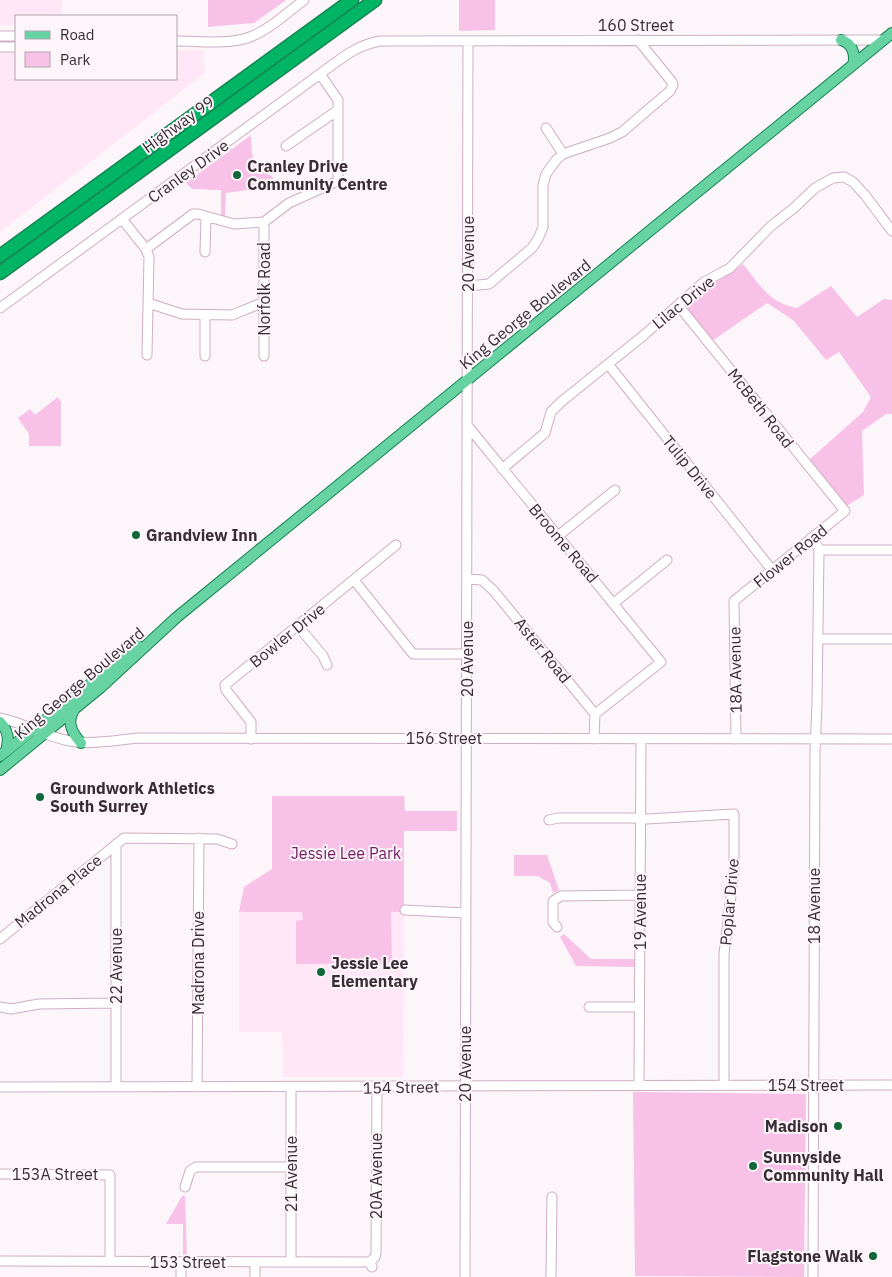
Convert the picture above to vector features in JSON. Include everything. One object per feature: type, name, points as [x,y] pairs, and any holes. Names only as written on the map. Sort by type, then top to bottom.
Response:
[{"type":"highway","name":"Highway 99","points":[[0,256],[352,0]]},
{"type":"highway","name":"Highway 99","points":[[0,273],[375,0]]},
{"type":"main road","name":"King George Boulevard","points":[[3,754],[87,685],[177,617],[853,65],[888,40],[892,33]]},
{"type":"main road","points":[[840,40],[846,42],[853,51],[853,65]]},
{"type":"main road","name":"King George Boulevard","points":[[0,770],[75,709],[177,617]]},
{"type":"main road","points":[[75,709],[70,719],[71,728],[82,743]]},
{"type":"main road","points":[[0,720],[9,741],[3,754]]},
{"type":"street","points":[[178,41],[232,41],[249,38],[267,28],[304,0]]},
{"type":"street","points":[[0,36],[15,36]]},
{"type":"street","points":[[468,286],[489,284],[532,248],[538,239],[542,227],[543,185],[551,166],[563,154],[622,132],[670,92],[673,85],[672,82],[638,40]]},
{"type":"street","points":[[654,59],[656,49],[662,43],[669,40]]},
{"type":"street","name":"160 Street","points":[[380,41],[888,40]]},
{"type":"street","name":"Cranley Drive","points":[[0,308],[357,48],[380,41]]},
{"type":"street","name":"20 Avenue","points":[[465,1277],[468,41]]},
{"type":"street","points":[[0,47],[15,47]]},
{"type":"street","points":[[146,249],[193,214],[234,224],[264,222],[289,203],[338,181],[338,100],[320,74]]},
{"type":"street","points":[[286,146],[338,110]]},
{"type":"street","points":[[546,128],[563,154]]},
{"type":"street","name":"Lilac Drive","points":[[502,470],[545,433],[551,412],[561,402],[704,282],[730,268],[771,226],[815,188],[833,178],[844,177],[853,182],[892,231]]},
{"type":"street","points":[[205,252],[206,217]]},
{"type":"street","points":[[122,219],[146,249],[149,257],[147,355]]},
{"type":"street","name":"Norfolk Road","points":[[264,222],[264,356]]},
{"type":"street","points":[[148,303],[182,314],[232,315],[264,302]]},
{"type":"street","name":"McBeth Road","points":[[678,305],[845,511]]},
{"type":"street","points":[[205,315],[205,356]]},
{"type":"street","name":"Tulip Drive","points":[[608,364],[772,570]]},
{"type":"street","name":"Broome Road","points":[[467,425],[661,662],[595,714]]},
{"type":"street","points":[[558,536],[615,490]]},
{"type":"street","name":"Flower Road","points":[[734,600],[845,511]]},
{"type":"street","points":[[811,538],[817,544],[819,550],[892,550]]},
{"type":"street","name":"Bowler Drive","points":[[251,738],[251,722],[226,690],[225,685],[396,545]]},
{"type":"street","name":"18 Avenue","points":[[813,1277],[815,739],[819,550]]},
{"type":"street","points":[[614,603],[667,560]]},
{"type":"street","name":"Aster Road","points":[[467,579],[482,580],[494,590],[595,714]]},
{"type":"street","points":[[354,580],[413,654],[466,654]]},
{"type":"street","name":"18A Avenue","points":[[734,600],[736,739]]},
{"type":"street","points":[[298,626],[323,656],[327,665]]},
{"type":"street","points":[[818,639],[892,639]]},
{"type":"street","points":[[594,739],[595,714]]},
{"type":"street","name":"156 Street","points":[[0,720],[34,728],[68,741],[82,743],[138,738],[892,739]]},
{"type":"street","name":"19 Avenue","points":[[639,1085],[640,740]]},
{"type":"street","name":"Poplar Drive","points":[[640,819],[734,814],[734,871],[724,954],[724,1085]]},
{"type":"street","points":[[549,820],[558,818],[640,819]]},
{"type":"street","points":[[116,844],[124,838],[199,838],[217,839],[232,844]]},
{"type":"street","name":"Madrona Drive","points":[[197,1087],[199,838]]},
{"type":"street","name":"Madrona Place","points":[[0,939],[116,844]]},
{"type":"street","name":"22 Avenue","points":[[116,844],[116,1087]]},
{"type":"street","points":[[557,927],[553,922],[553,901],[561,896],[639,896]]},
{"type":"street","points":[[405,910],[465,913]]},
{"type":"street","points":[[0,1007],[11,1009],[38,1004],[116,1003]]},
{"type":"street","points":[[589,1006],[640,1007]]},
{"type":"street","name":"154 Street","points":[[0,1088],[892,1085]]},
{"type":"street","name":"21 Avenue","points":[[291,1087],[291,1262]]},
{"type":"street","name":"20A Avenue","points":[[371,1265],[376,1253],[376,1087]]},
{"type":"street","points":[[185,1187],[190,1171],[196,1167],[290,1167]]},
{"type":"street","name":"153A Street","points":[[0,1174],[110,1174],[110,1261]]},
{"type":"street","points":[[551,1277],[552,1197]]},
{"type":"street","name":"153 Street","points":[[0,1261],[291,1262],[371,1265]]},
{"type":"street","points":[[181,1262],[181,1277]]},
{"type":"street","points":[[255,1262],[255,1277]]},
{"type":"shaded area","points":[[0,0],[62,0],[62,15],[15,15],[15,25],[0,25]]},
{"type":"shaded area","points":[[178,50],[203,50],[205,73],[0,232],[0,51],[15,51],[15,80],[178,80]]},
{"type":"shaded area","name":"Jessie Lee Elementary","points":[[239,912],[404,912],[403,1077],[283,1077],[282,1032],[239,1032]]},
{"type":"green space","points":[[208,0],[286,0],[254,23],[208,27]]},
{"type":"green space","points":[[459,0],[495,0],[495,30],[459,31]]},
{"type":"green space","points":[[251,135],[254,160],[260,169],[273,177],[273,180],[254,189],[226,193],[225,217],[221,215],[221,190],[192,189],[186,183]]},
{"type":"green space","points":[[743,264],[766,292],[787,306],[797,308],[831,286],[857,317],[884,299],[892,300],[892,414],[886,414],[862,431],[864,495],[845,507],[809,460],[863,412],[871,397],[839,352],[826,360],[793,320],[767,303],[712,341],[683,305]]},
{"type":"green space","points":[[58,397],[61,402],[61,446],[29,446],[29,434],[18,418],[30,409],[35,415]]},
{"type":"green space","name":"Jessie Lee Park","points":[[272,796],[404,796],[405,811],[457,811],[457,831],[404,831],[404,912],[391,912],[392,963],[296,964],[296,921],[303,920],[302,912],[239,912],[244,887],[272,869]]},
{"type":"green space","points":[[514,855],[547,855],[559,890],[553,893],[550,883],[538,876],[514,876]]},
{"type":"green space","points":[[564,934],[591,959],[636,959],[636,967],[576,966],[560,937]]},
{"type":"green space","points":[[633,1092],[806,1094],[804,1277],[635,1276]]},
{"type":"green space","points":[[182,1196],[185,1196],[187,1258],[183,1258],[183,1224],[166,1224]]},
{"type":"place","name":"Cranley Drive Community Centre","points":[[237,175]]},
{"type":"place","name":"Grandview Inn","points":[[136,535]]},
{"type":"place","name":"Groundwork Athletics South Surrey","points":[[40,797]]},
{"type":"place","name":"Jessie Lee Elementary","points":[[321,972]]},
{"type":"place","name":"Madison","points":[[838,1126]]},
{"type":"place","name":"Sunnyside Community Hall","points":[[753,1166]]},
{"type":"place","name":"Flagstone Walk","points":[[873,1256]]}]
